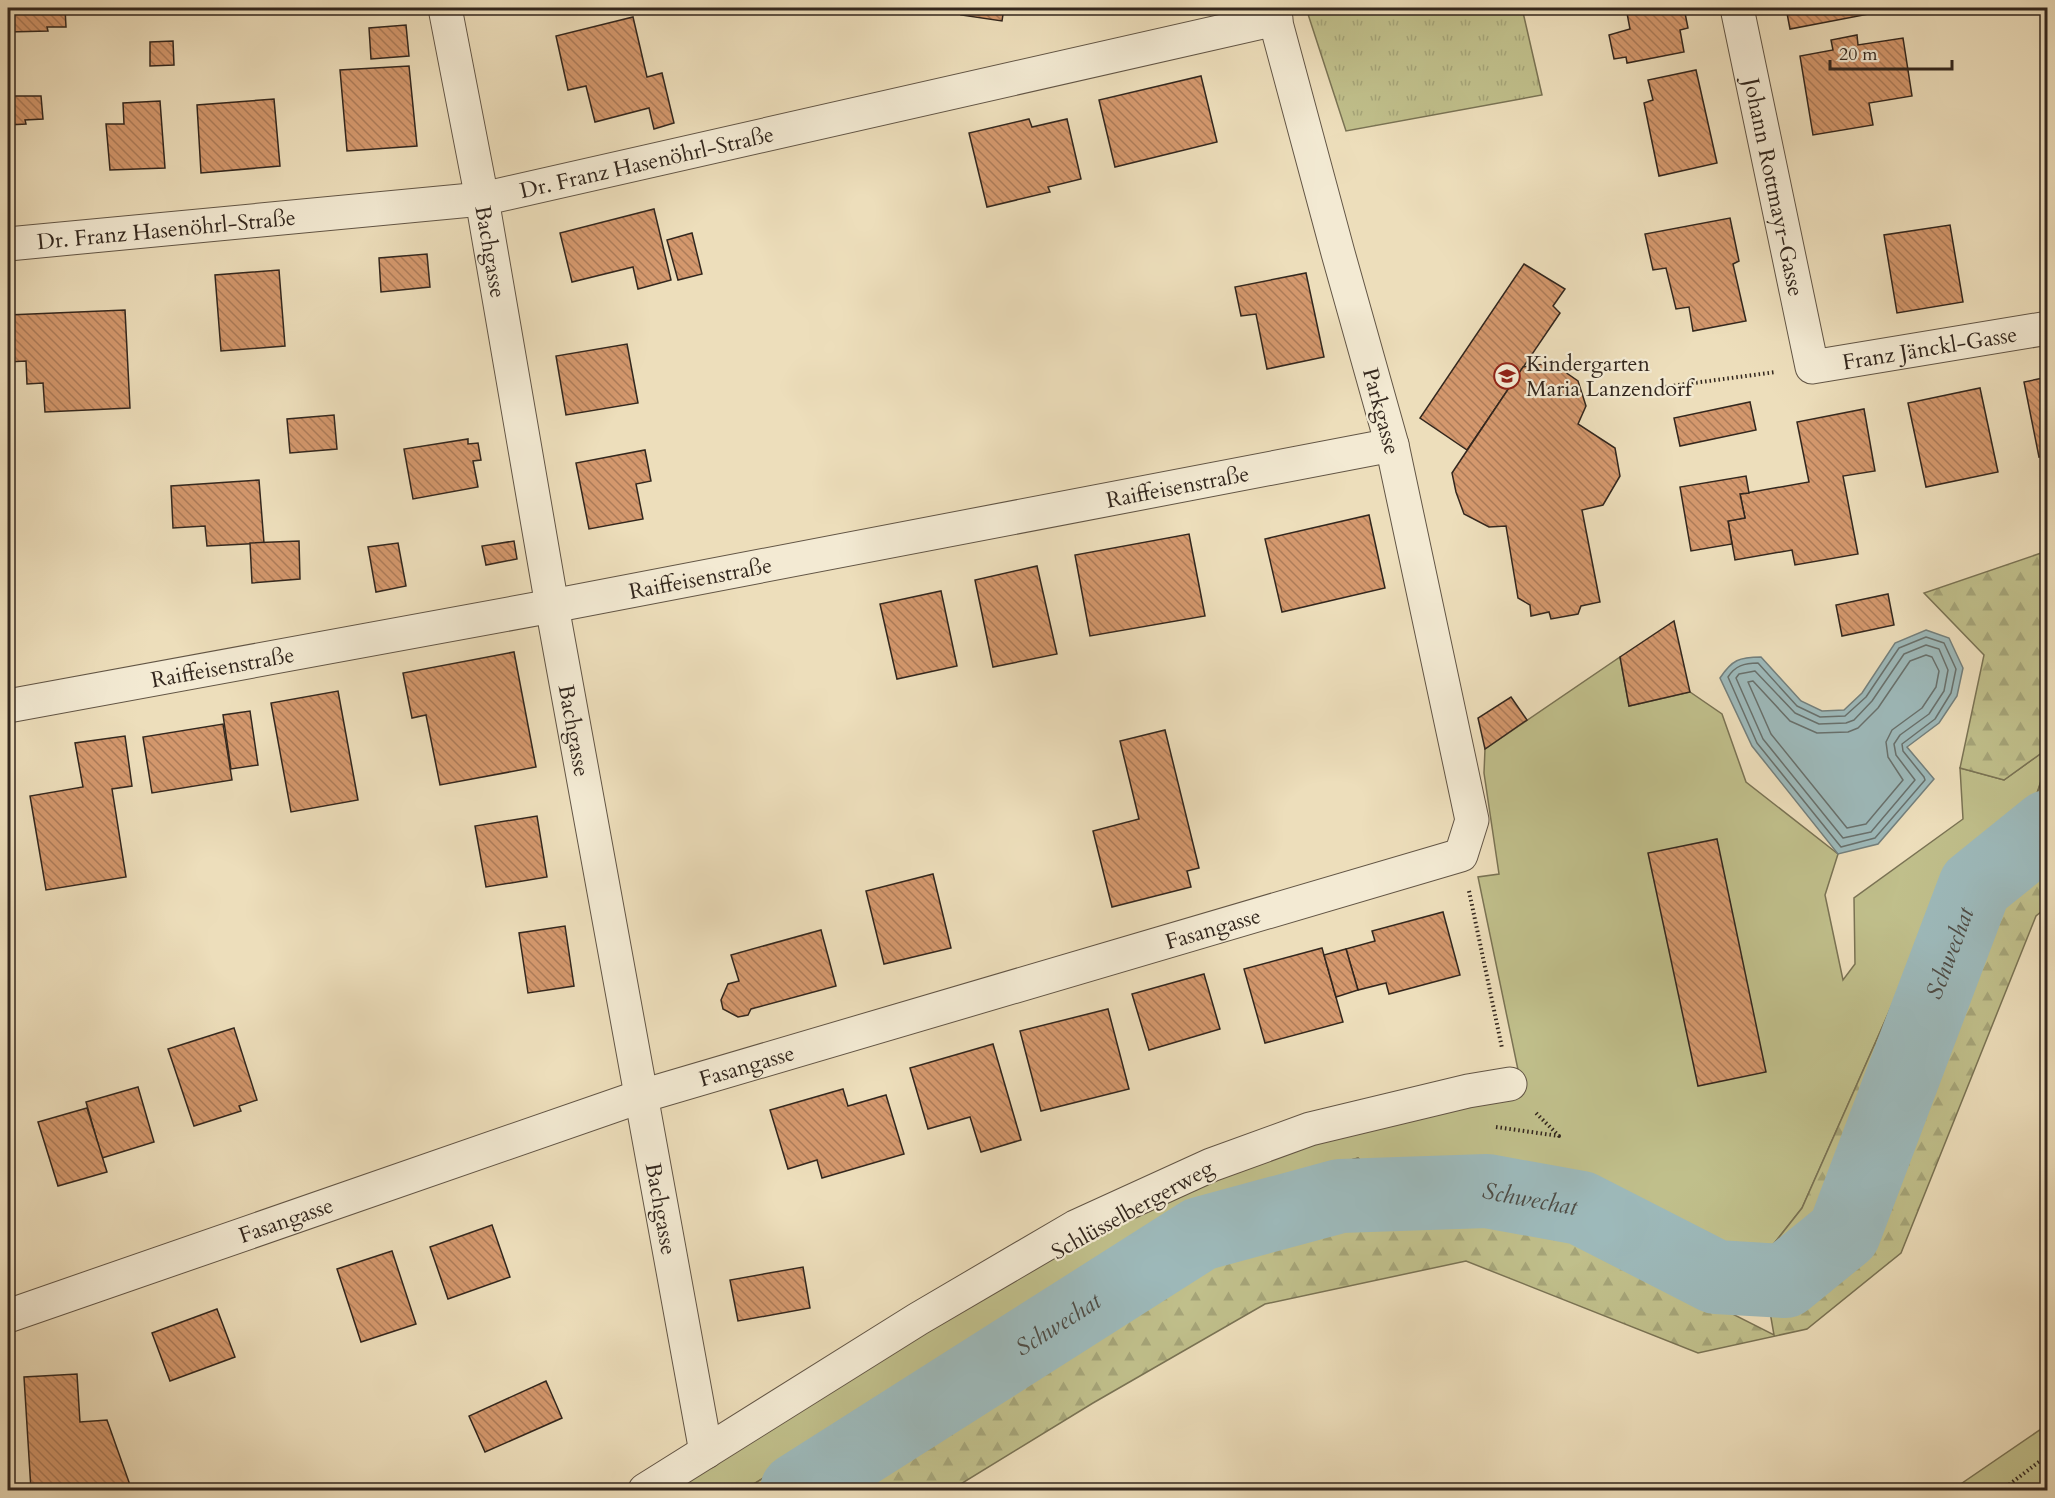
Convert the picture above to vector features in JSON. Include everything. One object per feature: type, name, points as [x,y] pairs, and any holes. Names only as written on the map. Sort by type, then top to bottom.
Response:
[{"type":"street","name":"Bachgasse","points":[[445,8],[482,199],[552,606],[706,1452]]},
{"type":"street","name":"Johann Rottmayr-Gasse","points":[[1737,8],[1812,367]]},
{"type":"street","name":"Dr. Franz Hasenöhrl-Straße","points":[[8,244],[482,199],[1274,13]]},
{"type":"street","name":"Parkgasse","points":[[1274,13],[1392,445],[1472,820],[1461,855]]},
{"type":"street","name":"Franz Jänckl-Gasse","points":[[1812,367],[2048,328]]},
{"type":"street","name":"Raiffeisenstraße","points":[[8,706],[552,606],[1392,445]]},
{"type":"street","name":"Fasangasse","points":[[8,1316],[642,1096],[1461,855]]},
{"type":"street","points":[[645,1491],[918,1319],[1075,1227],[1148,1193],[1211,1165],[1310,1129],[1468,1091],[1519,1095]]},
{"type":"path","points":[[1656,388],[1812,367]]},
{"type":"path","points":[[1461,855],[1519,1095],[1559,1137],[1491,1126]]},
{"type":"path","points":[[2002,1491],[2048,1455]]},
{"type":"green space","points":[[1306,8],[1522,8],[1542,95],[1346,131]]},
{"type":"green space","points":[[2047,551],[2047,749],[2004,780],[1960,768],[1984,655],[1924,593]]},
{"type":"green space","points":[[1620,657],[1629,706],[1690,692],[1722,714],[1746,782],[1838,854],[1825,895],[1843,980],[1855,964],[1854,898],[1963,819],[1960,768],[2004,780],[2047,749],[2047,763],[2035,799],[1948,879],[1802,1208],[1761,1260],[1636,1202],[1527,1172],[1379,1176],[1358,1158],[1217,1196],[744,1490],[670,1490],[942,1317],[1205,1174],[1522,1089],[1478,877],[1499,874],[1484,773],[1485,749]]},
{"type":"green space","points":[[2047,763],[2047,907],[2036,916],[1901,1253],[1807,1329],[1698,1353],[1466,1261],[1265,1304],[1093,1403],[951,1490],[744,1490],[1217,1195],[1358,1158],[1423,1214],[1498,1213],[1588,1241],[1774,1335],[1761,1260],[1802,1208],[1948,879],[2035,800]]},
{"type":"green space","points":[[2047,1425],[2047,1490],[1952,1490]]},
{"type":"water","points":[[1926,630],[1949,638],[1963,668],[1957,696],[1939,723],[1907,747],[1934,779],[1878,844],[1838,854],[1752,746],[1720,678],[1732,663],[1747,658],[1761,657],[1801,701],[1822,711],[1844,710],[1862,693],[1895,643]]},
{"type":"building","points":[[8,8],[65,8],[66,27],[47,27],[48,31],[8,32]]},
{"type":"building","points":[[963,8],[1004,8],[1002,21],[961,15]]},
{"type":"building","points":[[1626,8],[1684,8],[1688,28],[1680,30],[1684,52],[1627,63],[1626,57],[1614,59],[1609,35],[1630,29]]},
{"type":"building","points":[[1786,8],[1868,8],[1869,14],[1790,29]]},
{"type":"building","points":[[633,17],[647,77],[662,73],[674,123],[654,129],[649,108],[595,122],[586,86],[568,90],[556,36]]},
{"type":"building","points":[[406,25],[409,56],[371,59],[369,28]]},
{"type":"building","points":[[1857,35],[1858,45],[1903,38],[1912,96],[1869,103],[1873,125],[1813,135],[1800,56],[1833,50],[1831,40]]},
{"type":"building","points":[[173,41],[174,65],[150,66],[150,42]]},
{"type":"building","points":[[409,66],[417,146],[347,151],[340,70]]},
{"type":"building","points":[[1696,70],[1717,163],[1659,176],[1644,103],[1653,100],[1648,80]]},
{"type":"building","points":[[1201,76],[1217,142],[1115,167],[1099,100]]},
{"type":"building","points":[[8,96],[41,96],[43,119],[25,120],[26,124],[8,125]]},
{"type":"building","points":[[274,99],[280,166],[201,173],[197,105]]},
{"type":"building","points":[[160,101],[165,168],[110,170],[106,124],[124,124],[123,103]]},
{"type":"building","points":[[1029,119],[1032,127],[1067,119],[1081,179],[1048,187],[1050,192],[987,207],[969,133]]},
{"type":"building","points":[[654,209],[671,280],[638,289],[633,267],[572,282],[560,233]]},
{"type":"building","points":[[1730,218],[1739,261],[1733,264],[1746,321],[1693,331],[1689,307],[1676,309],[1666,268],[1653,270],[1645,234]]},
{"type":"building","points":[[1950,225],[1963,302],[1897,313],[1884,235]]},
{"type":"building","points":[[692,233],[702,274],[678,280],[667,240]]},
{"type":"building","points":[[427,254],[430,287],[381,292],[379,258]]},
{"type":"building","points":[[1524,264],[1565,289],[1553,306],[1560,313],[1467,450],[1420,418]]},
{"type":"building","points":[[279,270],[285,346],[221,351],[215,275]]},
{"type":"building","points":[[1306,273],[1324,357],[1267,369],[1256,314],[1241,316],[1235,287]]},
{"type":"building","points":[[125,310],[130,408],[45,412],[43,383],[27,384],[26,361],[8,362],[8,315]]},
{"type":"building","points":[[627,344],[638,403],[566,415],[556,356]]},
{"type":"building","points":[[1552,363],[1578,381],[1586,406],[1578,424],[1615,448],[1620,476],[1603,505],[1582,510],[1600,602],[1581,606],[1578,614],[1551,619],[1549,612],[1531,616],[1530,605],[1518,598],[1506,526],[1489,527],[1464,514],[1452,473],[1523,367]]},
{"type":"building","points":[[2048,377],[2048,455],[2039,457],[2024,382]]},
{"type":"building","points":[[1980,388],[1998,472],[1926,487],[1908,403]]},
{"type":"building","points":[[1750,402],[1756,430],[1680,446],[1674,418]]},
{"type":"building","points":[[1864,409],[1875,471],[1843,476],[1858,554],[1795,565],[1792,550],[1735,560],[1728,521],[1745,518],[1740,494],[1809,482],[1797,422]]},
{"type":"building","points":[[334,415],[337,449],[290,453],[287,419]]},
{"type":"building","points":[[468,439],[468,444],[478,443],[481,460],[473,461],[478,487],[413,499],[404,449]]},
{"type":"building","points":[[645,450],[651,481],[636,484],[643,519],[589,529],[576,463]]},
{"type":"building","points":[[1746,476],[1749,493],[1740,494],[1745,518],[1728,521],[1732,544],[1691,551],[1680,487]]},
{"type":"building","points":[[259,480],[264,543],[207,546],[205,526],[173,528],[171,486]]},
{"type":"building","points":[[1369,515],[1385,588],[1282,612],[1265,539]]},
{"type":"building","points":[[1189,534],[1205,616],[1090,636],[1075,555]]},
{"type":"building","points":[[299,541],[300,579],[252,583],[250,543]]},
{"type":"building","points":[[514,541],[517,559],[486,565],[482,546]]},
{"type":"building","points":[[398,543],[406,586],[376,592],[368,547]]},
{"type":"building","points":[[1037,566],[1057,654],[993,667],[975,580]]},
{"type":"building","points":[[941,591],[957,666],[897,679],[880,604]]},
{"type":"building","points":[[1888,594],[1894,625],[1842,636],[1836,605]]},
{"type":"building","points":[[1674,621],[1690,692],[1629,706],[1620,657]]},
{"type":"building","points":[[514,652],[536,767],[440,785],[426,715],[412,718],[403,673]]},
{"type":"building","points":[[338,691],[358,800],[291,812],[271,703]]},
{"type":"building","points":[[1511,697],[1527,720],[1485,749],[1478,718]]},
{"type":"building","points":[[250,711],[258,765],[231,769],[223,715]]},
{"type":"building","points":[[223,724],[232,780],[152,793],[143,737]]},
{"type":"building","points":[[1165,730],[1199,868],[1187,871],[1191,887],[1112,907],[1093,831],[1139,819],[1120,741]]},
{"type":"building","points":[[125,736],[132,786],[112,789],[126,877],[46,890],[30,796],[83,787],[75,743]]},
{"type":"building","points":[[537,816],[547,877],[486,887],[475,826]]},
{"type":"building","points":[[1717,839],[1766,1072],[1698,1086],[1648,853]]},
{"type":"building","points":[[933,874],[951,948],[884,964],[866,891]]},
{"type":"building","points":[[1443,912],[1460,975],[1389,994],[1386,983],[1358,990],[1346,949],[1375,941],[1372,931]]},
{"type":"building","points":[[565,926],[574,986],[528,993],[519,933]]},
{"type":"building","points":[[821,930],[836,986],[751,1009],[748,1015],[738,1017],[723,1009],[721,1000],[728,984],[739,981],[731,955]]},
{"type":"building","points":[[1322,948],[1343,1022],[1265,1043],[1244,969]]},
{"type":"building","points":[[1346,949],[1358,990],[1336,997],[1324,955]]},
{"type":"building","points":[[1204,974],[1220,1029],[1149,1050],[1132,994]]},
{"type":"building","points":[[1108,1009],[1129,1089],[1041,1111],[1020,1031]]},
{"type":"building","points":[[234,1028],[257,1100],[239,1106],[241,1111],[194,1126],[168,1049]]},
{"type":"building","points":[[993,1044],[1021,1140],[981,1152],[970,1117],[928,1129],[910,1068]]},
{"type":"building","points":[[138,1087],[154,1142],[102,1158],[86,1102]]},
{"type":"building","points":[[843,1089],[848,1106],[886,1095],[904,1154],[822,1178],[817,1160],[788,1169],[770,1110]]},
{"type":"building","points":[[87,1108],[107,1172],[58,1186],[38,1122]]},
{"type":"building","points":[[492,1225],[510,1277],[448,1299],[430,1247]]},
{"type":"building","points":[[392,1251],[416,1324],[361,1342],[337,1269]]},
{"type":"building","points":[[803,1267],[810,1308],[738,1321],[730,1280]]},
{"type":"building","points":[[217,1309],[235,1357],[170,1381],[152,1333]]},
{"type":"building","points":[[77,1374],[80,1422],[107,1420],[130,1485],[31,1490],[24,1377]]},
{"type":"building","points":[[546,1381],[562,1418],[485,1452],[469,1416]]},
{"type":"waterway","name":"Schwechat","points":[[797,1490],[1200,1234],[1340,1196],[1487,1191],[1581,1208],[1716,1277],[1785,1281],[1844,1233],[1975,886],[2048,827]]},
{"type":"place","name":"Kindergarten Maria Lanzendorf","points":[[1507,376]]}]
